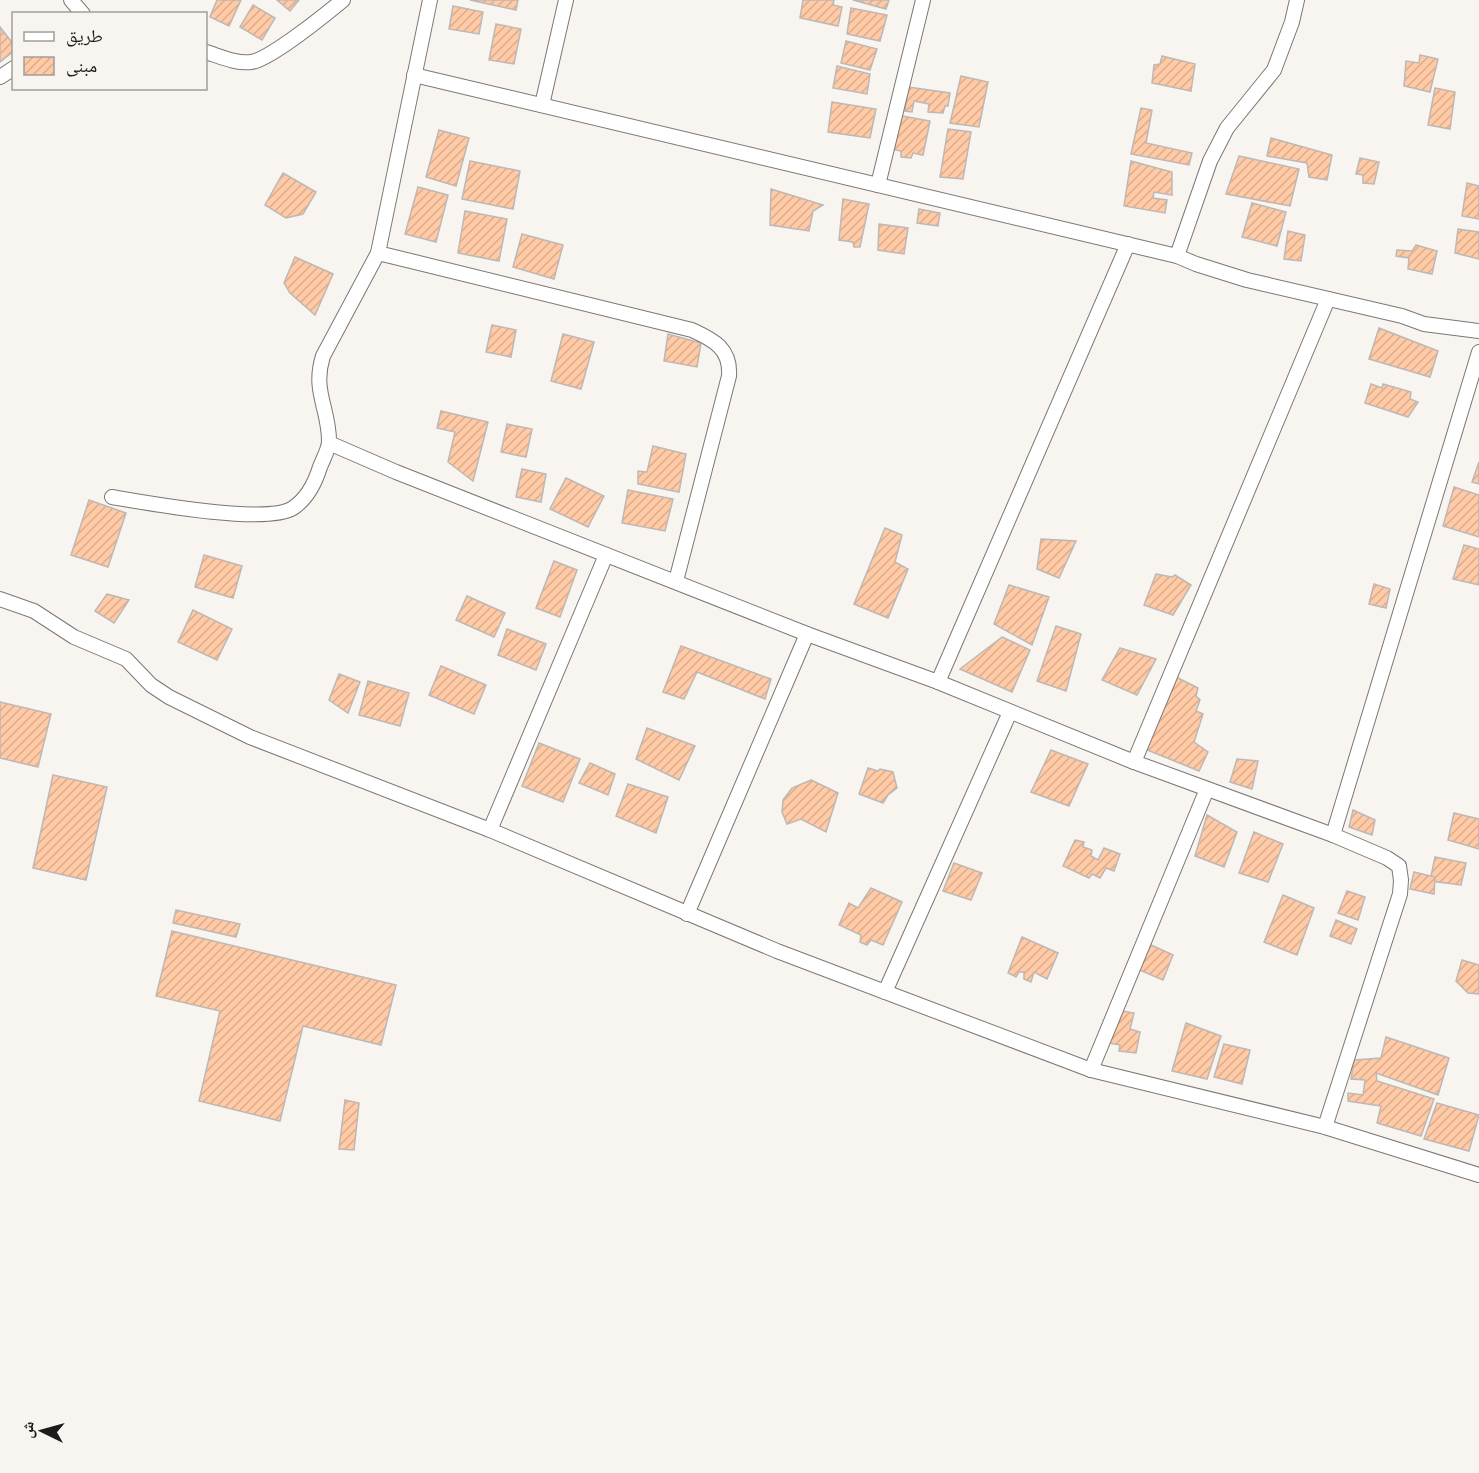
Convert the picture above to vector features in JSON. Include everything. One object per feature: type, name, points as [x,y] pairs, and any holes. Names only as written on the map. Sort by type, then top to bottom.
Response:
[{"type":"street","points":[[71,0],[81,12]]},
{"type":"street","points":[[207,52],[240,62],[252,62],[266,56],[343,0]]},
{"type":"street","points":[[112,497],[165,506],[270,515],[292,509],[308,495],[315,483],[329,443],[318,382],[319,370],[323,356],[378,253],[430,0]]},
{"type":"street","points":[[542,105],[566,0]]},
{"type":"street","points":[[878,185],[923,0]]},
{"type":"street","points":[[1177,256],[1210,160],[1227,128],[1274,70],[1292,22],[1297,0]]},
{"type":"street","points":[[414,75],[1177,256],[1247,280],[1402,316],[1424,324],[1479,332]]},
{"type":"street","points":[[938,682],[1128,244]]},
{"type":"street","points":[[378,253],[692,330],[706,337],[724,351],[730,364],[729,376],[676,581]]},
{"type":"street","points":[[1134,762],[1328,299]]},
{"type":"street","points":[[1333,835],[1479,352]]},
{"type":"street","points":[[329,443],[396,472],[807,634],[938,682],[1134,762],[1333,835],[1387,858],[1398,866],[1401,880],[1398,901],[1324,1126]]},
{"type":"street","points":[[490,830],[606,555]]},
{"type":"street","points":[[0,599],[34,611],[74,637],[126,659],[151,685],[169,697],[250,737],[490,830],[687,914],[885,992],[1091,1070],[1324,1126],[1479,1174]]},
{"type":"street","points":[[687,914],[807,634]]},
{"type":"street","points":[[885,992],[1010,712]]},
{"type":"street","points":[[1091,1070],[1207,789]]},
{"type":"building","points":[[217,0],[241,0],[229,26],[210,17]]},
{"type":"building","points":[[277,0],[299,0],[290,11]]},
{"type":"building","points":[[470,0],[518,0],[516,10]]},
{"type":"building","points":[[803,0],[834,0],[833,5],[842,7],[838,26],[800,18]]},
{"type":"building","points":[[853,0],[889,0],[886,9]]},
{"type":"building","points":[[253,5],[275,18],[262,40],[240,27]]},
{"type":"building","points":[[453,6],[483,12],[479,34],[449,29]]},
{"type":"building","points":[[851,8],[887,15],[880,41],[847,34]]},
{"type":"building","points":[[496,24],[521,29],[514,64],[489,60]]},
{"type":"building","points":[[0,27],[12,42],[12,53],[0,62]]},
{"type":"building","points":[[846,41],[877,49],[870,70],[841,63]]},
{"type":"building","points":[[1420,55],[1438,59],[1430,92],[1404,86],[1406,61],[1419,63]]},
{"type":"building","points":[[1162,56],[1195,64],[1191,91],[1152,83],[1154,65],[1160,64]]},
{"type":"building","points":[[837,66],[870,74],[867,94],[833,88]]},
{"type":"building","points":[[961,76],[988,82],[979,127],[950,123]]},
{"type":"building","points":[[908,87],[950,93],[948,106],[945,106],[943,113],[928,112],[929,104],[914,101],[912,112],[905,111]]},
{"type":"building","points":[[1435,88],[1455,92],[1450,129],[1428,125]]},
{"type":"building","points":[[832,102],[876,109],[870,138],[828,132]]},
{"type":"building","points":[[1141,108],[1152,110],[1146,143],[1192,153],[1189,165],[1131,154]]},
{"type":"building","points":[[897,115],[930,121],[923,155],[913,153],[911,158],[901,157],[901,151],[891,149]]},
{"type":"building","points":[[948,129],[971,132],[963,179],[940,177]]},
{"type":"building","points":[[439,130],[469,138],[456,186],[426,177]]},
{"type":"building","points":[[1271,138],[1332,155],[1327,180],[1309,177],[1307,163],[1267,156]]},
{"type":"building","points":[[1239,156],[1299,169],[1290,206],[1226,194]]},
{"type":"building","points":[[1360,158],[1379,162],[1374,184],[1363,183],[1363,175],[1356,174]]},
{"type":"building","points":[[470,161],[520,171],[513,209],[462,199]]},
{"type":"building","points":[[1131,161],[1172,172],[1172,195],[1154,192],[1153,198],[1167,200],[1165,213],[1124,206]]},
{"type":"building","points":[[283,173],[316,192],[303,214],[286,218],[265,205]]},
{"type":"building","points":[[1467,183],[1479,186],[1479,219],[1462,216]]},
{"type":"building","points":[[418,187],[448,195],[436,242],[405,234]]},
{"type":"building","points":[[771,189],[823,205],[813,211],[809,231],[770,225]]},
{"type":"building","points":[[843,199],[869,204],[860,247],[854,247],[853,242],[839,240]]},
{"type":"building","points":[[1252,203],[1286,212],[1277,246],[1242,237]]},
{"type":"building","points":[[919,209],[940,213],[938,226],[917,223]]},
{"type":"building","points":[[465,211],[507,219],[499,261],[458,253]]},
{"type":"building","points":[[879,224],[908,228],[904,254],[878,250]]},
{"type":"building","points":[[1458,229],[1479,232],[1479,259],[1455,253]]},
{"type":"building","points":[[1288,231],[1305,235],[1301,261],[1284,259]]},
{"type":"building","points":[[522,234],[563,245],[554,279],[513,267]]},
{"type":"building","points":[[1416,245],[1437,251],[1432,274],[1408,269],[1409,258],[1396,256],[1397,250],[1412,251]]},
{"type":"building","points":[[295,257],[333,274],[315,315],[290,293],[284,283]]},
{"type":"building","points":[[492,325],[516,330],[511,357],[486,352]]},
{"type":"building","points":[[1379,328],[1438,351],[1430,377],[1369,359]]},
{"type":"building","points":[[563,334],[594,342],[581,389],[551,381]]},
{"type":"building","points":[[668,334],[701,343],[697,367],[664,361]]},
{"type":"building","points":[[1371,384],[1382,388],[1383,384],[1411,392],[1410,399],[1418,402],[1408,417],[1365,403]]},
{"type":"building","points":[[441,411],[488,422],[473,481],[448,462],[455,432],[437,428]]},
{"type":"building","points":[[507,424],[532,429],[526,457],[501,452]]},
{"type":"building","points":[[653,446],[686,454],[679,492],[638,484],[638,471],[647,472]]},
{"type":"building","points":[[1479,462],[1479,484],[1472,482]]},
{"type":"building","points":[[522,469],[546,474],[541,502],[516,497]]},
{"type":"building","points":[[566,478],[604,496],[588,527],[550,509]]},
{"type":"building","points":[[1454,487],[1479,495],[1479,537],[1443,526]]},
{"type":"building","points":[[628,490],[673,499],[665,531],[622,523]]},
{"type":"building","points":[[89,500],[126,513],[108,567],[71,555]]},
{"type":"building","points":[[885,528],[902,535],[895,562],[908,569],[888,618],[854,604]]},
{"type":"building","points":[[1041,539],[1076,541],[1059,578],[1037,569]]},
{"type":"building","points":[[1464,545],[1479,549],[1479,585],[1453,579]]},
{"type":"building","points":[[204,555],[242,566],[233,598],[195,587]]},
{"type":"building","points":[[554,561],[577,570],[560,617],[536,608]]},
{"type":"building","points":[[1156,574],[1172,577],[1175,575],[1191,585],[1173,615],[1144,605]]},
{"type":"building","points":[[1374,584],[1390,589],[1386,608],[1369,604]]},
{"type":"building","points":[[1009,585],[1049,597],[1032,645],[994,624]]},
{"type":"building","points":[[107,594],[129,600],[114,623],[95,611]]},
{"type":"building","points":[[467,596],[505,613],[494,637],[456,620]]},
{"type":"building","points":[[193,610],[232,629],[217,660],[178,642]]},
{"type":"building","points":[[1056,626],[1081,634],[1066,691],[1037,681]]},
{"type":"building","points":[[507,629],[546,644],[536,670],[498,655]]},
{"type":"building","points":[[1002,637],[1030,650],[1012,692],[960,669]]},
{"type":"building","points":[[681,646],[771,679],[765,699],[697,672],[684,699],[663,692]]},
{"type":"building","points":[[1120,648],[1156,659],[1137,695],[1102,680]]},
{"type":"building","points":[[441,666],[486,685],[474,714],[429,695]]},
{"type":"building","points":[[339,674],[360,682],[348,713],[329,700]]},
{"type":"building","points":[[1176,677],[1198,688],[1196,696],[1200,700],[1196,711],[1203,714],[1194,742],[1208,752],[1199,771],[1145,749]]},
{"type":"building","points":[[368,681],[409,693],[400,726],[359,715]]},
{"type":"building","points":[[0,702],[51,714],[38,767],[0,758]]},
{"type":"building","points":[[647,728],[695,746],[679,780],[636,759]]},
{"type":"building","points":[[539,743],[580,759],[563,802],[522,786]]},
{"type":"building","points":[[1051,750],[1088,764],[1069,806],[1031,792]]},
{"type":"building","points":[[1237,759],[1258,761],[1252,789],[1230,782]]},
{"type":"building","points":[[590,763],[615,774],[608,795],[579,783]]},
{"type":"building","points":[[868,768],[893,772],[897,788],[888,795],[883,803],[859,794]]},
{"type":"building","points":[[53,775],[107,787],[86,880],[33,868]]},
{"type":"building","points":[[811,780],[838,793],[826,832],[801,819],[787,824],[782,812],[783,800],[792,788]]},
{"type":"building","points":[[628,784],[668,797],[656,833],[616,816]]},
{"type":"building","points":[[1353,810],[1375,820],[1372,835],[1349,827]]},
{"type":"building","points":[[1454,813],[1479,819],[1479,849],[1448,840]]},
{"type":"building","points":[[1207,815],[1237,832],[1224,867],[1195,856]]},
{"type":"building","points":[[1254,832],[1283,844],[1268,882],[1239,873]]},
{"type":"building","points":[[1075,840],[1084,842],[1083,847],[1092,850],[1091,856],[1098,860],[1104,848],[1120,854],[1114,871],[1106,868],[1100,878],[1092,874],[1089,878],[1063,866]]},
{"type":"building","points":[[1435,857],[1466,863],[1461,885],[1430,881]]},
{"type":"building","points":[[954,863],[982,873],[971,900],[943,891]]},
{"type":"building","points":[[1414,872],[1435,877],[1434,894],[1410,889]]},
{"type":"building","points":[[871,888],[902,902],[883,945],[871,940],[867,945],[860,942],[861,935],[839,925],[849,903],[858,908]]},
{"type":"building","points":[[1347,891],[1365,897],[1358,920],[1338,913]]},
{"type":"building","points":[[1283,895],[1314,908],[1297,955],[1264,942]]},
{"type":"building","points":[[176,910],[240,924],[236,937],[173,923]]},
{"type":"building","points":[[1336,920],[1357,929],[1351,944],[1330,936]]},
{"type":"building","points":[[172,931],[396,985],[381,1045],[303,1026],[280,1121],[199,1101],[220,1011],[156,996]]},
{"type":"building","points":[[1022,937],[1058,953],[1047,979],[1034,972],[1031,982],[1024,979],[1024,972],[1019,972],[1016,977],[1008,973]]},
{"type":"building","points":[[1151,945],[1173,955],[1163,980],[1137,969]]},
{"type":"building","points":[[1462,960],[1479,965],[1479,994],[1468,993],[1456,981]]},
{"type":"building","points":[[1122,1011],[1134,1013],[1130,1029],[1140,1032],[1136,1053],[1119,1051],[1120,1045],[1109,1043]]},
{"type":"building","points":[[1186,1023],[1221,1036],[1207,1079],[1172,1071]]},
{"type":"building","points":[[1386,1037],[1449,1058],[1438,1095],[1376,1073],[1377,1081],[1434,1099],[1421,1136],[1377,1123],[1381,1106],[1348,1101],[1348,1093],[1363,1095],[1365,1080],[1351,1079],[1354,1060],[1381,1058]]},
{"type":"building","points":[[1224,1044],[1250,1050],[1242,1084],[1214,1077]]},
{"type":"building","points":[[345,1100],[359,1103],[354,1150],[339,1149]]},
{"type":"building","points":[[1437,1103],[1479,1115],[1469,1151],[1424,1139]]}]
